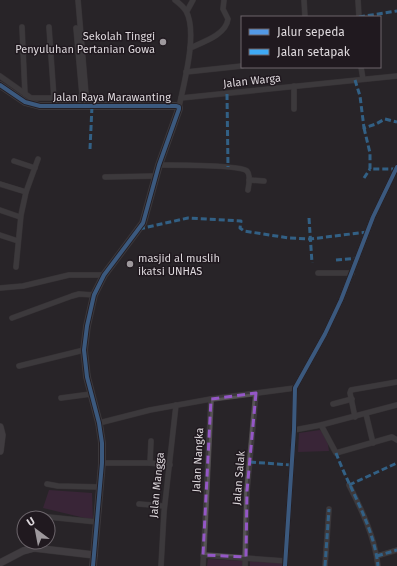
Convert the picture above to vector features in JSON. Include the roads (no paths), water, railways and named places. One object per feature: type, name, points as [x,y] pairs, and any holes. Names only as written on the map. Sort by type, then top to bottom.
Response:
[{"type":"street","points":[[78,0],[87,106]]},
{"type":"street","points":[[175,0],[186,12],[191,33],[190,48],[179,107]]},
{"type":"street","points":[[186,12],[193,0]]},
{"type":"street","points":[[190,48],[220,33],[225,28],[228,19],[223,9],[224,0]]},
{"type":"street","points":[[304,0],[305,16]]},
{"type":"street","points":[[358,0],[359,16]]},
{"type":"street","points":[[22,27],[25,94]]},
{"type":"street","points":[[49,27],[54,98]]},
{"type":"street","points":[[0,76],[31,98],[78,99],[82,95],[76,28]]},
{"type":"street","points":[[186,72],[241,66]]},
{"type":"street","points":[[362,68],[363,80]]},
{"type":"street","name":"Jalan Warga","points":[[181,98],[397,76]]},
{"type":"street","name":"Jalan Raya Marawanting","points":[[0,85],[20,100],[28,104],[40,106],[179,107],[159,165],[142,226],[104,275],[94,295],[86,326],[84,350],[87,376],[99,423],[102,443],[102,463],[93,566]]},
{"type":"street","points":[[294,86],[294,109]]},
{"type":"street","points":[[16,267],[20,217],[26,192],[38,159]]},
{"type":"street","points":[[14,161],[34,168]]},
{"type":"street","points":[[159,165],[228,167],[242,169],[248,172],[248,190]]},
{"type":"street","points":[[203,555],[246,557],[285,563],[294,430],[295,388],[325,334],[352,273],[373,218],[397,167]]},
{"type":"street","points":[[105,177],[156,176]]},
{"type":"street","points":[[249,180],[264,181]]},
{"type":"street","points":[[0,184],[26,192]]},
{"type":"street","points":[[0,210],[20,217]]},
{"type":"street","points":[[0,236],[18,241]]},
{"type":"street","points":[[318,273],[352,273]]},
{"type":"street","points":[[0,288],[23,286],[69,275],[104,275]]},
{"type":"street","points":[[12,318],[79,294],[94,295]]},
{"type":"street","points":[[19,366],[84,350]]},
{"type":"street","points":[[355,417],[351,390],[397,382]]},
{"type":"street","points":[[99,423],[176,405],[295,388]]},
{"type":"street","name":"Jalan Salak","points":[[245,566],[247,491],[256,393]]},
{"type":"street","points":[[61,398],[91,394]]},
{"type":"street","name":"Jalan Nangka","points":[[203,566],[211,399]]},
{"type":"street","points":[[334,404],[352,399]]},
{"type":"street","name":"Jalan Mangga","points":[[160,566],[164,506],[176,405]]},
{"type":"street","points":[[294,430],[355,417],[397,405]]},
{"type":"street","points":[[366,414],[373,442]]},
{"type":"street","points":[[321,425],[336,453],[373,442],[392,438],[397,440]]},
{"type":"street","points":[[0,427],[2,435],[0,451]]},
{"type":"street","points":[[150,463],[151,441]]},
{"type":"street","points":[[102,463],[150,463],[170,465]]},
{"type":"street","points":[[47,484],[58,486],[100,487]]},
{"type":"street","points":[[349,485],[361,509],[377,556],[378,566]]},
{"type":"street","points":[[139,504],[164,506]]},
{"type":"street","points":[[325,566],[329,509]]},
{"type":"street","points":[[56,518],[97,522]]},
{"type":"street","points":[[0,562],[23,551],[34,548],[94,555]]},
{"type":"street","points":[[377,556],[397,550]]},
{"type":"place","name":"Sekolah Tinggi Penyuluhan Pertanian Gowa","points":[[163,42]]},
{"type":"place","name":"masjid al muslih ikatsi UNHAS","points":[[130,264]]}]
